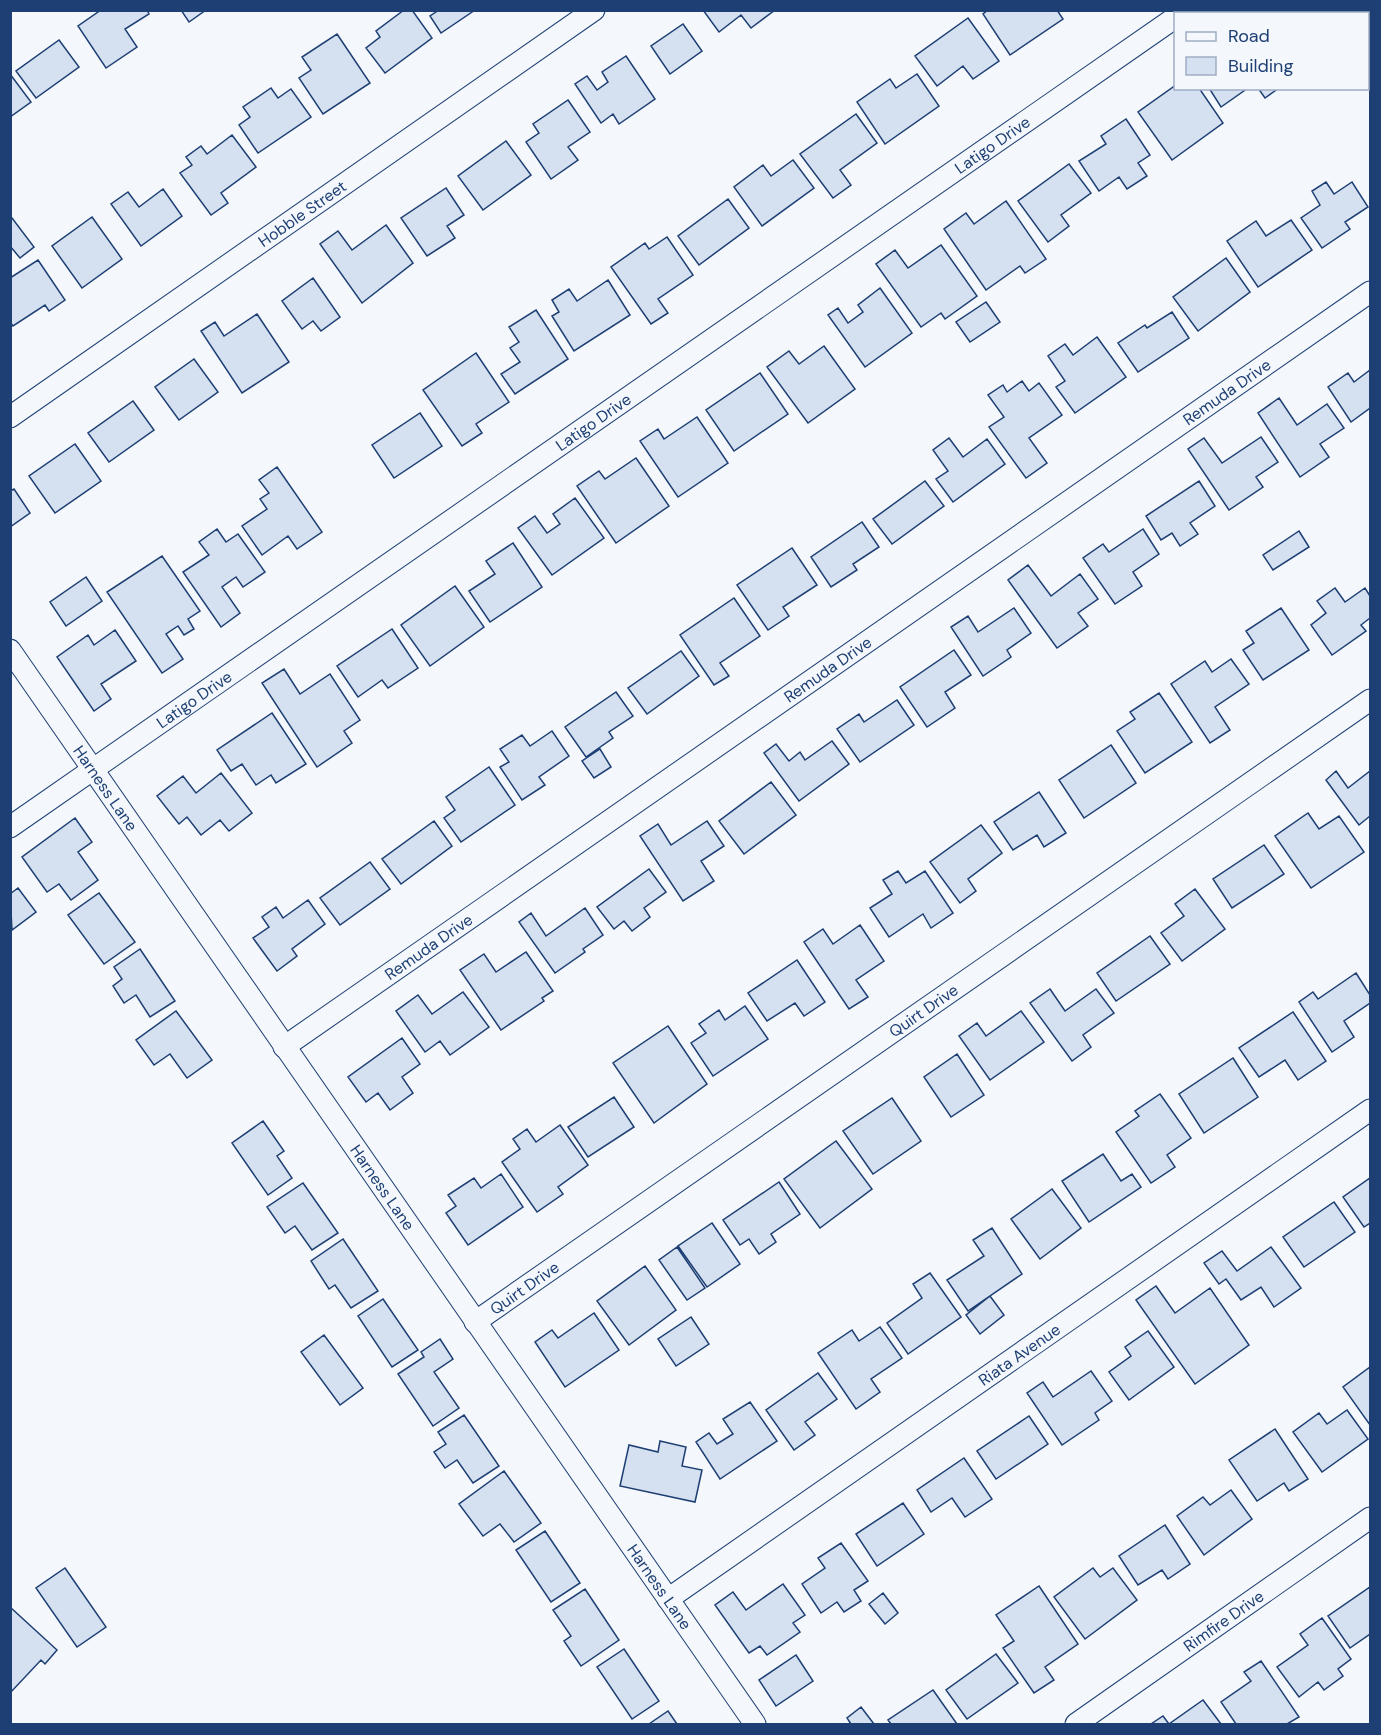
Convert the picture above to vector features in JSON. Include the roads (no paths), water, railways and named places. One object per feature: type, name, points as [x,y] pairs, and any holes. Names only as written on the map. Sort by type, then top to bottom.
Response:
[{"type":"street","name":"Hobble Street","points":[[10,417],[594,10]]},
{"type":"street","name":"Latigo Drive","points":[[10,827],[1174,18]]},
{"type":"street","name":"Remuda Drive","points":[[284,1047],[1371,292]]},
{"type":"street","name":"Harness Lane","points":[[10,650],[755,1725]]},
{"type":"street","name":"Quirt Drive","points":[[475,1322],[1371,700]]},
{"type":"street","name":"Riata Avenue","points":[[668,1599],[1371,1110]]},
{"type":"street","name":"Rimfire Drive","points":[[1076,1725],[1371,1518]]}]
